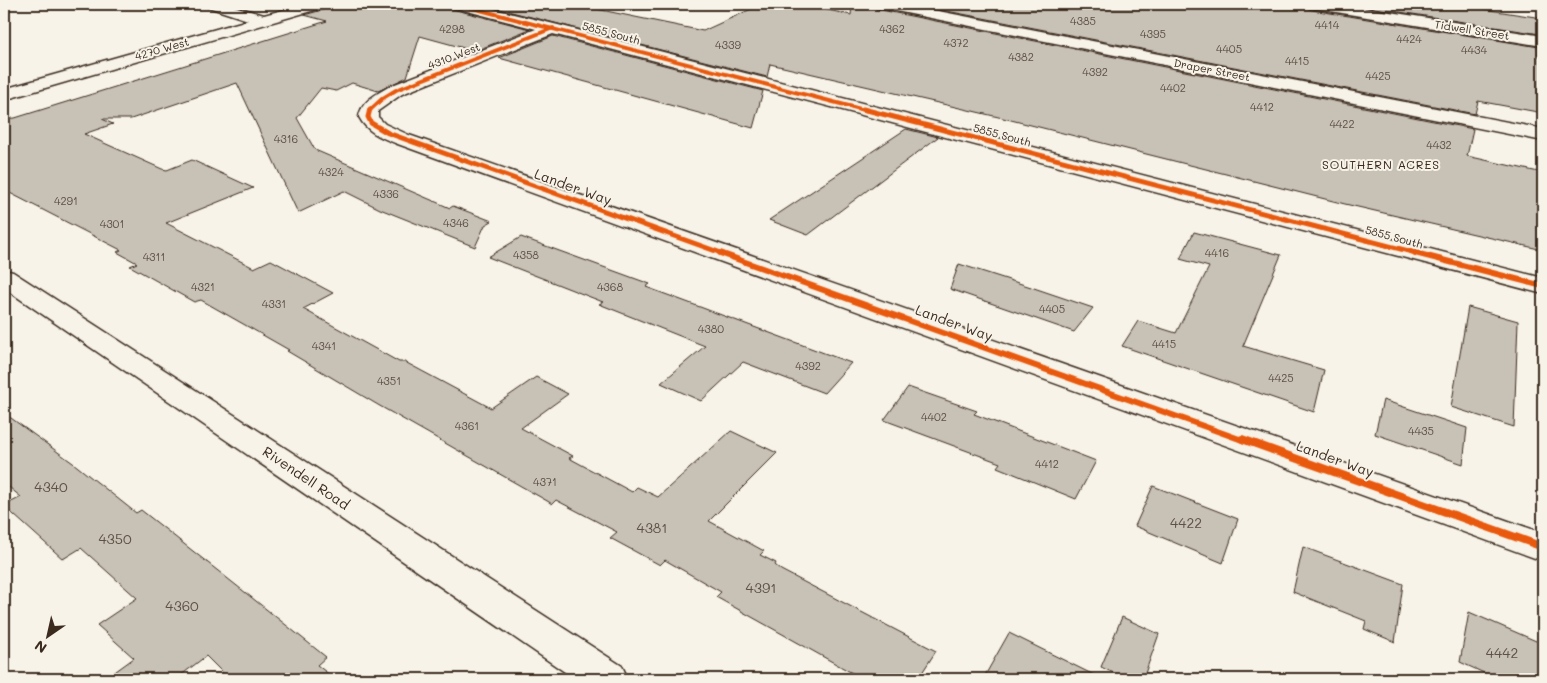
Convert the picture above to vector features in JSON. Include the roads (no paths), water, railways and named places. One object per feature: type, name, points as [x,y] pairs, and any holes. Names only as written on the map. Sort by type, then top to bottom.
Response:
[{"type":"street","points":[[213,4],[264,20]]},
{"type":"street","name":"4270 West","points":[[4,95],[320,4]]},
{"type":"street","name":"5855 South","points":[[456,4],[1543,286]]},
{"type":"street","name":"Draper Street","points":[[881,4],[1543,136]]},
{"type":"street","name":"Tidwell Street","points":[[1312,4],[1543,41]]},
{"type":"street","name":"4310 West","points":[[368,110],[396,90],[553,28]]},
{"type":"street","points":[[4,76],[28,87]]},
{"type":"street","name":"Lander Way","points":[[368,110],[368,118],[375,128],[386,133],[1543,547]]},
{"type":"street","name":"Rivendell Road","points":[[4,277],[608,679]]},
{"type":"district","name":"SOUTHERN ACRES","points":[[1381,165]]}]
